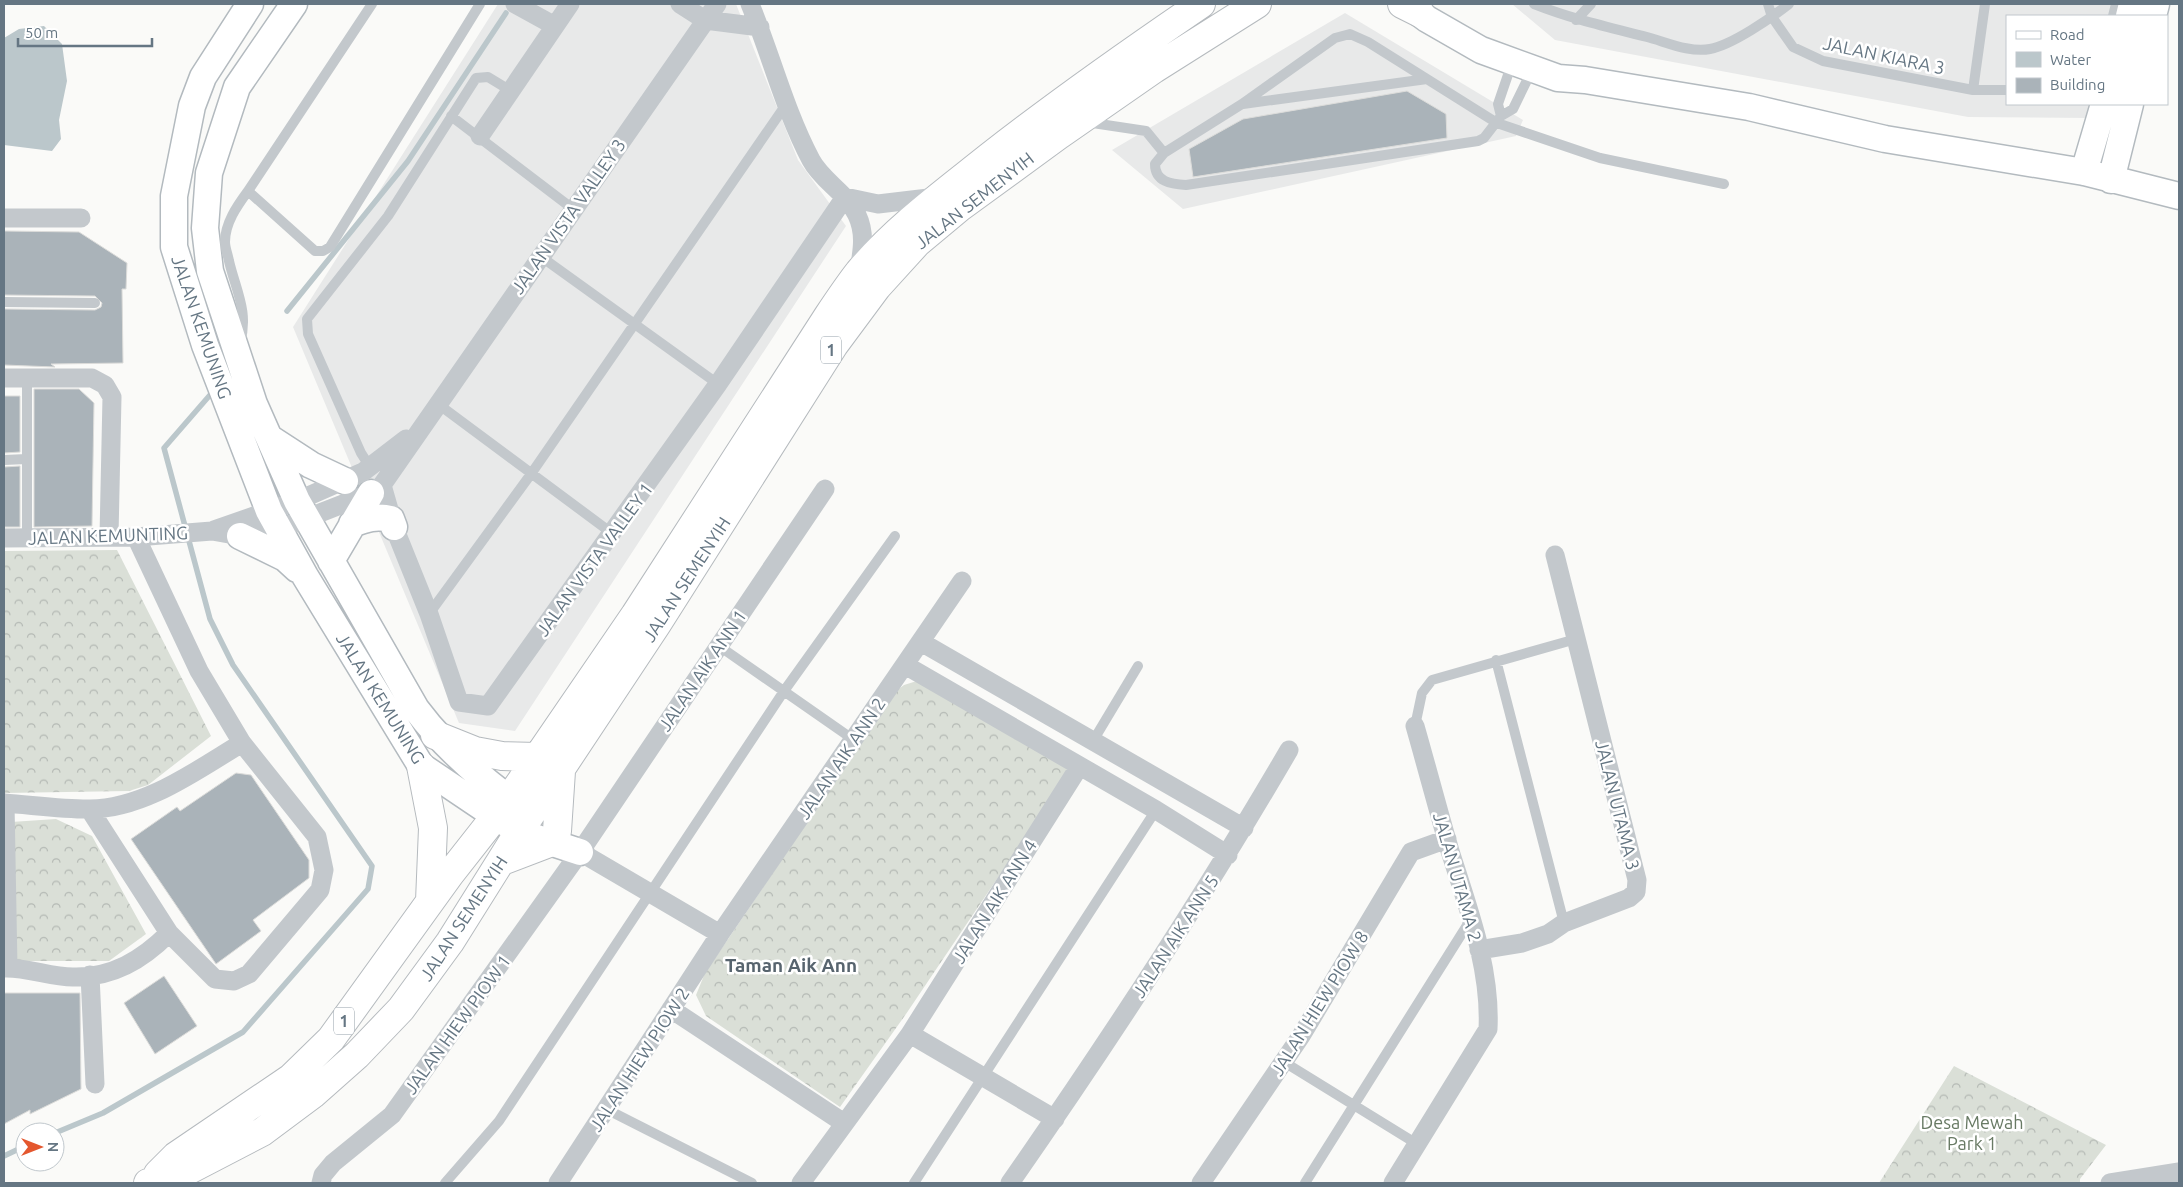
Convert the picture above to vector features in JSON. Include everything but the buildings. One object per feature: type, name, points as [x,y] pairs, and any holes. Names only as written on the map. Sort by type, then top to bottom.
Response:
[{"type":"main road","name":"JALAN SEMENYIH","points":[[149,1183],[186,1171],[262,1132],[313,1094],[357,1055],[401,1009],[450,942],[502,861],[514,816],[537,757],[635,615],[828,316],[859,273],[892,238],[940,196],[1052,108],[1134,48],[1201,4]]},
{"type":"main road","name":"JALAN SEMENYIH","points":[[149,1183],[176,1156],[291,1078],[331,1039],[430,902],[561,769],[657,624],[834,345],[877,287],[917,243],[960,208],[1078,121],[1154,69],[1257,4]]},
{"type":"main road","points":[[435,735],[475,751],[502,756],[537,757]]},
{"type":"main road","points":[[421,766],[433,828],[430,902]]},
{"type":"main road","points":[[502,861],[554,836],[561,769]]},
{"type":"street","name":"JALAN KEMUNING","points":[[250,4],[203,77],[192,106],[174,196],[174,247],[204,345],[274,520],[305,576],[421,766],[514,816]]},
{"type":"street","name":"JALAN KEMUNING","points":[[294,4],[237,87],[209,173],[205,228],[210,270],[254,404],[272,439],[302,510],[416,709],[435,735],[514,816]]},
{"type":"street","points":[[515,4],[555,26]]},
{"type":"street","points":[[480,136],[570,4]]},
{"type":"street","points":[[680,4],[712,8],[760,27]]},
{"type":"street","points":[[750,4],[787,103],[812,162],[845,197],[857,215],[864,241],[859,273]]},
{"type":"street","points":[[1415,6],[1481,50],[1558,78],[1585,80],[1749,107],[1886,140],[2084,172],[2179,196]]},
{"type":"street","points":[[1415,6],[1561,64],[1585,80]]},
{"type":"street","name":"JALAN VISTA VALLEY 3","points":[[377,489],[712,8]]},
{"type":"street","points":[[2084,172],[2104,105]]},
{"type":"street","points":[[2111,180],[2130,105]]},
{"type":"street","points":[[845,197],[878,204],[940,196]]},
{"type":"street","name":"JALAN VISTA VALLEY 1","points":[[377,489],[429,614],[459,702],[488,706],[613,534],[845,197]]},
{"type":"street","points":[[4,218],[81,218]]},
{"type":"street","points":[[4,378],[92,378],[105,385],[112,397],[109,536]]},
{"type":"street","name":"JALAN VISTA VALLEY 3","points":[[302,510],[370,467],[419,429]]},
{"type":"street","points":[[272,439],[311,465],[346,481]]},
{"type":"street","points":[[240,536],[274,520],[302,510],[377,489]]},
{"type":"street","points":[[331,561],[352,524],[377,489]]},
{"type":"street","name":"JALAN AIK ANN 1","points":[[580,852],[825,489]]},
{"type":"street","points":[[352,524],[368,518],[384,517],[391,519],[394,527]]},
{"type":"street","points":[[206,531],[274,520]]},
{"type":"street","points":[[206,531],[240,536],[285,558],[305,576]]},
{"type":"street","name":"JALAN KEMUNTING","points":[[4,538],[136,537],[206,531]]},
{"type":"street","points":[[90,810],[168,933],[215,979],[234,981],[249,974],[320,890],[324,870],[317,837],[242,743],[199,671],[136,537]]},
{"type":"street","name":"JALAN UTAMA 3","points":[[1479,950],[1522,943],[1548,934],[1564,923],[1629,898],[1636,892],[1637,880],[1555,556]]},
{"type":"street","name":"JALAN AIK ANN 2","points":[[720,934],[962,581]]},
{"type":"street","points":[[920,642],[1244,828]]},
{"type":"street","points":[[905,664],[1079,767],[1156,810],[1228,855]]},
{"type":"street","name":"JALAN UTAMA 2","points":[[1415,726],[1479,950],[1487,987],[1488,1029],[1417,1144]]},
{"type":"street","points":[[168,933],[148,954],[120,970],[74,977],[6,968],[4,803],[90,810],[131,802],[166,790],[242,743]]},
{"type":"street","name":"JALAN AIK ANN 5","points":[[1010,1183],[1055,1119],[1228,855],[1289,750]]},
{"type":"street","name":"JALAN AIK ANN 4","points":[[801,1183],[910,1034],[1079,767]]},
{"type":"street","points":[[514,816],[554,836],[720,934]]},
{"type":"street","name":"JALAN HIEW PIOW 8","points":[[1201,1183],[1284,1062],[1411,852],[1447,839]]},
{"type":"street","name":"JALAN HIEW PIOW 1","points":[[321,1183],[323,1175],[333,1163],[392,1115],[580,852]]},
{"type":"street","name":"JALAN HIEW PIOW 2","points":[[563,1182],[606,1109],[720,934]]},
{"type":"street","points":[[90,975],[95,1084]]},
{"type":"street","points":[[671,1009],[844,1123]]},
{"type":"street","points":[[910,1034],[1055,1119]]},
{"type":"street","points":[[1394,1183],[1417,1144]]},
{"type":"street","points":[[2110,1183],[2177,1176]]},
{"type":"lane","points":[[237,354],[244,330],[244,308],[234,281],[225,242],[232,214],[372,4]]},
{"type":"lane","points":[[248,191],[315,251],[323,251],[330,247],[480,4]]},
{"type":"lane","points":[[1534,4],[1576,20],[1680,47],[1710,49],[1725,44],[1772,17],[1789,4]]},
{"type":"lane","points":[[1576,20],[1591,4]]},
{"type":"lane","name":"JALAN KIARA 3","points":[[1768,4],[1772,17],[1794,47],[1823,61],[1973,90],[2006,90]]},
{"type":"lane","points":[[1973,90],[1985,4]]},
{"type":"lane","points":[[1522,66],[1513,109],[1499,120],[1484,138],[1478,141],[1186,185],[1171,184],[1161,180],[1155,171],[1155,164],[1164,153],[1242,104],[1335,38],[1350,34],[1368,42],[1427,79],[1499,120],[1600,158],[1724,184]]},
{"type":"lane","points":[[1499,120],[1498,104],[1522,66]]},
{"type":"lane","points":[[370,467],[361,453],[308,334],[307,319],[388,216],[476,78],[488,77],[511,91]]},
{"type":"lane","points":[[1242,104],[1427,79]]},
{"type":"lane","points":[[429,614],[531,474],[633,323],[787,103]]},
{"type":"lane","points":[[451,116],[573,208]]},
{"type":"lane","points":[[1078,121],[1146,131],[1164,153]]},
{"type":"lane","points":[[540,256],[718,384]]},
{"type":"lane","points":[[4,302],[95,302]]},
{"type":"lane","points":[[27,378],[27,538]]},
{"type":"lane","points":[[438,404],[613,534]]},
{"type":"lane","points":[[4,460],[27,459]]},
{"type":"lane","points":[[445,1183],[499,1122],[587,986],[784,691],[896,536]]},
{"type":"lane","points":[[1415,726],[1422,693],[1432,680],[1496,660],[1576,639]]},
{"type":"lane","points":[[719,646],[854,740]]},
{"type":"lane","points":[[1496,660],[1564,923]]},
{"type":"lane","points":[[1093,741],[1138,666]]},
{"type":"lane","points":[[914,1183],[984,1078],[1156,810]]},
{"type":"lane","points":[[1305,1183],[1471,918]]},
{"type":"lane","points":[[1284,1062],[1417,1144]]},
{"type":"lane","points":[[606,1109],[752,1183]]},
{"type":"shaded area","points":[[498,4],[736,4],[798,160],[846,226],[515,731],[459,723],[293,327]]},
{"type":"shaded area","points":[[1512,4],[2121,4],[2117,15],[2006,15],[2006,105],[2093,105],[2089,118],[1968,117],[1555,40]]},
{"type":"shaded area","points":[[1345,13],[1523,120],[1516,136],[1183,209],[1112,150]]},
{"type":"green space","points":[[117,550],[211,736],[148,785],[129,791],[4,793],[4,551]]},
{"type":"green space","points":[[920,680],[1071,769],[906,1014],[840,1107],[706,1016],[696,995],[705,973],[896,691],[904,685]]},
{"type":"green space","points":[[56,819],[92,836],[146,934],[109,961],[14,961],[11,822]]},
{"type":"green space","name":"Desa Mewah Park 1","points":[[1954,1066],[2106,1145],[2080,1179],[2080,1183],[1879,1183]]},
{"type":"water","points":[[44,26],[62,44],[67,81],[59,120],[61,139],[52,151],[4,145],[4,38],[19,29]]},
{"type":"waterway","points":[[287,311],[408,161],[506,13]]},
{"type":"waterway","points":[[65,1129],[103,1113],[243,1032],[368,889],[372,866],[233,665],[210,619],[164,448],[210,395]]},
{"type":"waterway","points":[[4,1156],[15,1151]]},
{"type":"district","name":"Taman Aik Ann","points":[[791,965]]}]
